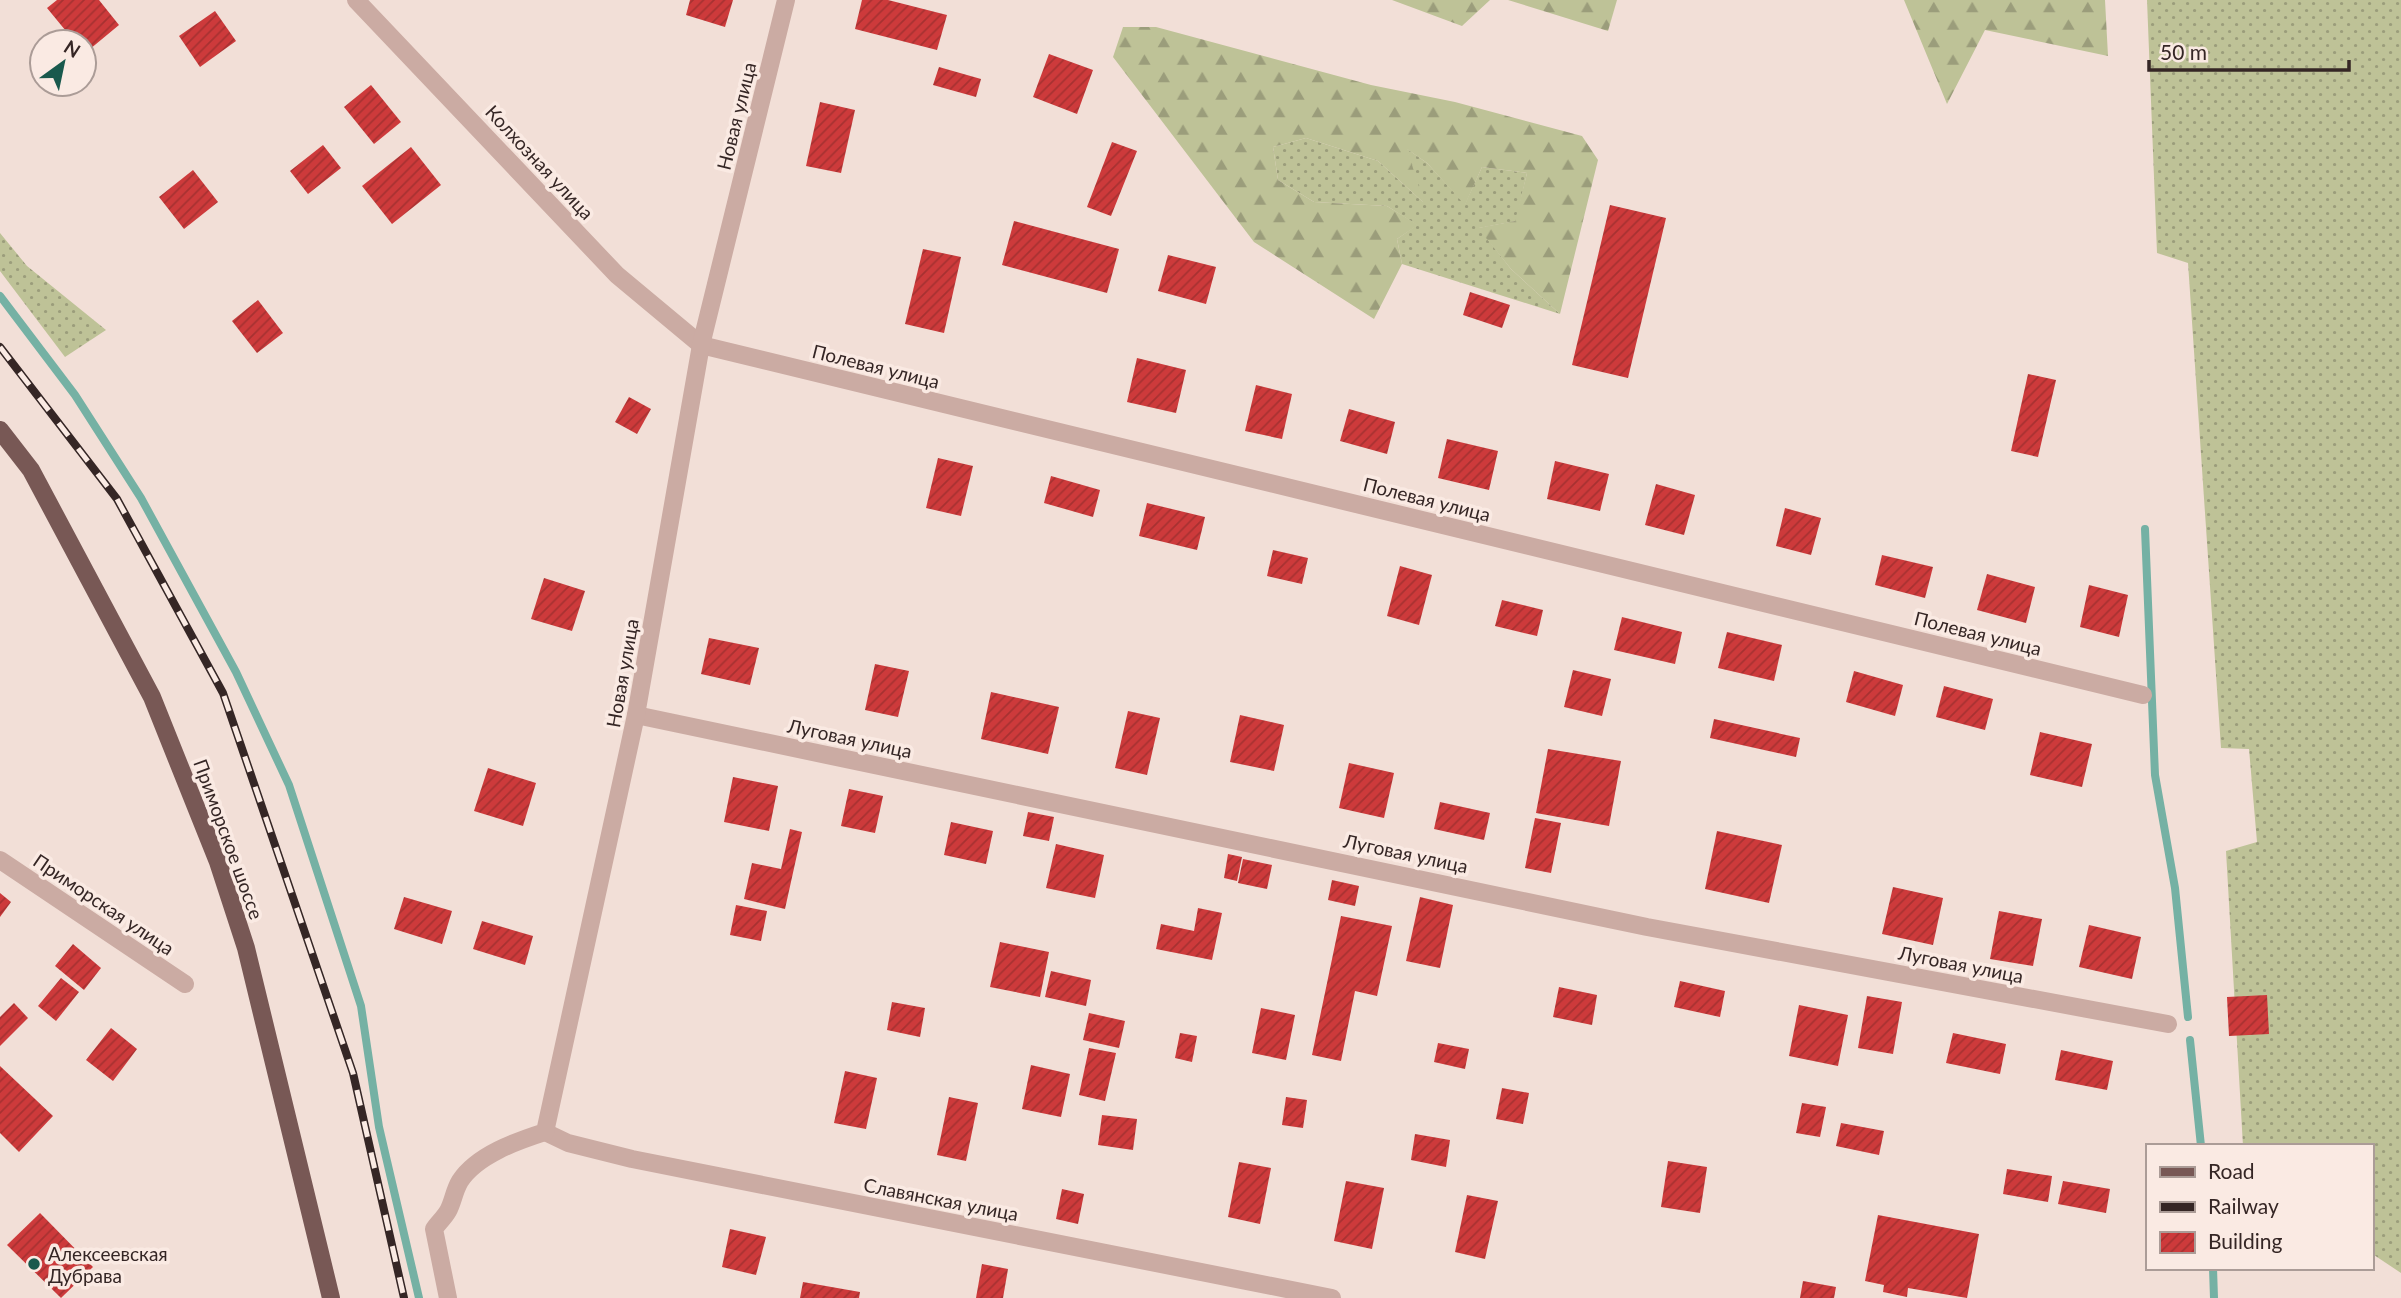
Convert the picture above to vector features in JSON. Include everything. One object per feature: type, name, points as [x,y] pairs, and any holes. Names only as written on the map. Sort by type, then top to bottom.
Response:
[{"type":"main road","name":"Приморское шоссе","points":[[0,430],[31,470],[152,697],[218,862],[246,948],[331,1298]]},
{"type":"street","name":"Колхозная улица","points":[[356,0],[617,275],[701,345]]},
{"type":"street","name":"Новая улица","points":[[545,1132],[636,715],[701,345],[786,0]]},
{"type":"street","name":"Полевая улица","points":[[701,345],[2143,695]]},
{"type":"street","name":"Луговая улица","points":[[636,715],[1647,927],[2168,1024]]},
{"type":"street","name":"Приморская улица","points":[[0,860],[185,984]]},
{"type":"street","points":[[448,1298],[434,1229],[448,1211],[457,1186],[479,1163],[518,1140],[545,1132]]},
{"type":"street","name":"Славянская улица","points":[[545,1132],[568,1143],[632,1159],[1332,1298]]},
{"type":"green space","points":[[1392,0],[1490,0],[1462,26]]},
{"type":"green space","points":[[1508,0],[1617,0],[1608,31]]},
{"type":"green space","points":[[1904,0],[2105,0],[2108,56],[1985,30],[1947,104]]},
{"type":"green space","points":[[2147,0],[2401,0],[2401,1273],[2373,1254],[2373,1144],[2243,1144],[2226,851],[2257,842],[2249,749],[2221,748],[2188,263],[2157,253]]},
{"type":"green space","points":[[1123,27],[1156,27],[1371,85],[1455,102],[1582,136],[1598,160],[1560,314],[1511,269],[1478,228],[1515,221],[1527,173],[1482,167],[1465,205],[1427,163],[1407,149],[1424,203],[1378,161],[1306,138],[1273,147],[1278,180],[1314,202],[1387,206],[1418,225],[1397,239],[1402,264],[1374,319],[1254,242],[1113,57]]},
{"type":"green space","points":[[1306,138],[1378,161],[1423,202],[1406,148],[1427,163],[1465,204],[1482,167],[1527,173],[1516,221],[1479,228],[1511,269],[1560,314],[1402,264],[1397,239],[1417,225],[1387,206],[1314,202],[1278,180],[1273,147]]},
{"type":"green space","points":[[0,233],[27,266],[106,330],[65,357],[0,271]]},
{"type":"building","points":[[57,0],[99,0],[119,25],[98,42],[98,28],[63,28],[47,8]]},
{"type":"building","points":[[690,0],[733,0],[725,27],[686,15]]},
{"type":"building","points":[[862,0],[888,0],[947,15],[937,50],[855,29]]},
{"type":"building","points":[[215,11],[236,41],[200,67],[179,36]]},
{"type":"building","points":[[1049,54],[1093,70],[1077,114],[1033,97]]},
{"type":"building","points":[[939,67],[981,79],[976,97],[933,85]]},
{"type":"building","points":[[371,85],[401,122],[374,144],[344,107]]},
{"type":"building","points":[[820,102],[855,110],[841,173],[806,166]]},
{"type":"building","points":[[1112,142],[1137,151],[1111,216],[1087,207]]},
{"type":"building","points":[[323,145],[341,168],[308,194],[290,171]]},
{"type":"building","points":[[411,147],[441,185],[392,224],[362,186]]},
{"type":"building","points":[[193,170],[218,202],[184,229],[159,197]]},
{"type":"building","points":[[1610,205],[1666,218],[1628,378],[1572,365]]},
{"type":"building","points":[[1014,221],[1119,249],[1107,293],[1002,265]]},
{"type":"building","points":[[923,249],[961,257],[944,333],[905,324]]},
{"type":"building","points":[[1168,255],[1216,267],[1206,304],[1158,291]]},
{"type":"building","points":[[1470,292],[1510,305],[1502,328],[1463,315]]},
{"type":"building","points":[[258,300],[283,333],[257,353],[232,321]]},
{"type":"building","points":[[1137,358],[1186,370],[1176,413],[1127,402]]},
{"type":"building","points":[[2028,374],[2056,380],[2038,457],[2011,451]]},
{"type":"building","points":[[1256,385],[1292,394],[1282,439],[1245,431]]},
{"type":"building","points":[[629,397],[651,409],[637,434],[615,422]]},
{"type":"building","points":[[1349,409],[1395,422],[1387,454],[1340,441]]},
{"type":"building","points":[[1447,439],[1498,451],[1489,490],[1438,478]]},
{"type":"building","points":[[938,458],[973,466],[961,516],[926,508]]},
{"type":"building","points":[[1555,461],[1609,474],[1600,511],[1547,499]]},
{"type":"building","points":[[1051,476],[1100,490],[1093,517],[1044,503]]},
{"type":"building","points":[[1656,484],[1695,495],[1684,535],[1645,525]]},
{"type":"building","points":[[1147,503],[1205,517],[1197,550],[1139,536]]},
{"type":"building","points":[[1785,508],[1821,518],[1811,555],[1776,546]]},
{"type":"building","points":[[1273,550],[1308,558],[1302,584],[1267,576]]},
{"type":"building","points":[[1882,555],[1933,567],[1925,598],[1875,585]]},
{"type":"building","points":[[1400,566],[1432,575],[1419,625],[1387,616]]},
{"type":"building","points":[[1987,574],[2035,587],[2026,623],[1977,610]]},
{"type":"building","points":[[544,578],[585,591],[572,631],[531,619]]},
{"type":"building","points":[[2089,585],[2128,595],[2119,637],[2080,627]]},
{"type":"building","points":[[1502,600],[1543,610],[1537,636],[1495,626]]},
{"type":"building","points":[[1622,617],[1682,632],[1675,664],[1614,650]]},
{"type":"building","points":[[1727,632],[1782,645],[1774,681],[1718,668]]},
{"type":"building","points":[[709,638],[759,648],[750,685],[701,674]]},
{"type":"building","points":[[875,664],[909,671],[898,717],[865,710]]},
{"type":"building","points":[[1573,670],[1611,679],[1602,716],[1564,707]]},
{"type":"building","points":[[1854,671],[1903,685],[1895,716],[1846,702]]},
{"type":"building","points":[[1944,686],[1993,699],[1985,730],[1936,717]]},
{"type":"building","points":[[991,692],[1059,707],[1048,754],[981,739]]},
{"type":"building","points":[[1128,711],[1160,718],[1147,775],[1115,768]]},
{"type":"building","points":[[1240,715],[1284,725],[1274,771],[1230,762]]},
{"type":"building","points":[[1714,719],[1800,738],[1796,757],[1710,738]]},
{"type":"building","points":[[2040,732],[2092,744],[2082,787],[2030,775]]},
{"type":"building","points":[[1548,749],[1621,761],[1609,826],[1536,813]]},
{"type":"building","points":[[1349,763],[1394,773],[1384,818],[1339,808]]},
{"type":"building","points":[[488,768],[536,783],[523,826],[474,811]]},
{"type":"building","points":[[733,777],[778,786],[769,831],[724,822]]},
{"type":"building","points":[[849,789],[883,796],[875,833],[841,826]]},
{"type":"building","points":[[1440,802],[1490,813],[1484,840],[1434,829]]},
{"type":"building","points":[[1028,812],[1054,817],[1049,841],[1023,836]]},
{"type":"building","points":[[1535,818],[1561,823],[1551,873],[1525,868]]},
{"type":"building","points":[[951,822],[993,831],[986,864],[944,855]]},
{"type":"building","points":[[790,829],[802,832],[785,909],[744,899],[752,863],[781,869]]},
{"type":"building","points":[[1717,831],[1782,845],[1769,903],[1705,889]]},
{"type":"building","points":[[1056,844],[1104,855],[1095,898],[1046,888]]},
{"type":"building","points":[[1228,854],[1242,857],[1237,881],[1224,878]]},
{"type":"building","points":[[1243,859],[1272,865],[1267,889],[1238,883]]},
{"type":"building","points":[[1332,880],[1359,886],[1355,906],[1328,900]]},
{"type":"building","points":[[1893,887],[1943,898],[1933,945],[1882,934]]},
{"type":"building","points":[[0,893],[11,902],[0,917]]},
{"type":"building","points":[[404,897],[452,911],[442,944],[394,929]]},
{"type":"building","points":[[1420,897],[1453,905],[1440,968],[1406,961]]},
{"type":"building","points":[[736,905],[767,911],[761,941],[730,935]]},
{"type":"building","points":[[1198,908],[1222,913],[1212,960],[1156,949],[1161,924],[1194,931]]},
{"type":"building","points":[[1999,911],[2042,919],[2033,966],[1990,959]]},
{"type":"building","points":[[1341,916],[1392,926],[1377,996],[1355,991],[1341,1061],[1312,1055]]},
{"type":"building","points":[[482,921],[533,936],[525,965],[473,949]]},
{"type":"building","points":[[2089,925],[2141,937],[2132,979],[2079,967]]},
{"type":"building","points":[[1000,942],[1049,952],[1040,997],[990,987]]},
{"type":"building","points":[[73,944],[101,968],[84,990],[55,966]]},
{"type":"building","points":[[1051,971],[1091,980],[1086,1006],[1045,997]]},
{"type":"building","points":[[61,978],[79,992],[56,1021],[38,1006]]},
{"type":"building","points":[[1680,981],[1725,991],[1720,1017],[1674,1007]]},
{"type":"building","points":[[1559,987],[1597,995],[1592,1025],[1553,1017]]},
{"type":"building","points":[[2267,995],[2269,1034],[2229,1036],[2227,997]]},
{"type":"building","points":[[1867,996],[1902,1002],[1893,1054],[1858,1048]]},
{"type":"building","points":[[892,1002],[925,1008],[920,1037],[887,1030]]},
{"type":"building","points":[[14,1003],[28,1018],[0,1046],[0,1017]]},
{"type":"building","points":[[1799,1005],[1848,1015],[1838,1066],[1789,1056]]},
{"type":"building","points":[[1261,1008],[1295,1015],[1286,1060],[1252,1053]]},
{"type":"building","points":[[1089,1013],[1125,1021],[1119,1048],[1083,1040]]},
{"type":"building","points":[[111,1028],[137,1049],[113,1081],[86,1060]]},
{"type":"building","points":[[1180,1033],[1197,1036],[1192,1062],[1175,1058]]},
{"type":"building","points":[[1953,1033],[2006,1044],[2000,1074],[1946,1063]]},
{"type":"building","points":[[1438,1043],[1469,1049],[1465,1069],[1434,1062]]},
{"type":"building","points":[[1089,1048],[1116,1053],[1105,1101],[1079,1095]]},
{"type":"building","points":[[2061,1050],[2113,1061],[2107,1090],[2055,1080]]},
{"type":"building","points":[[1031,1065],[1070,1074],[1061,1117],[1022,1109]]},
{"type":"building","points":[[0,1066],[53,1116],[19,1152],[0,1133]]},
{"type":"building","points":[[845,1071],[877,1078],[866,1129],[834,1123]]},
{"type":"building","points":[[1502,1088],[1529,1093],[1523,1124],[1496,1119]]},
{"type":"building","points":[[949,1097],[978,1103],[966,1161],[937,1155]]},
{"type":"building","points":[[1286,1097],[1307,1100],[1303,1128],[1282,1125]]},
{"type":"building","points":[[1802,1103],[1826,1107],[1820,1137],[1796,1133]]},
{"type":"building","points":[[1102,1115],[1137,1119],[1133,1150],[1098,1145]]},
{"type":"building","points":[[1841,1123],[1884,1131],[1879,1155],[1836,1146]]},
{"type":"building","points":[[1415,1134],[1450,1140],[1446,1167],[1411,1160]]},
{"type":"building","points":[[1668,1161],[1707,1167],[1700,1213],[1661,1207]]},
{"type":"building","points":[[1239,1162],[1271,1168],[1260,1224],[1228,1217]]},
{"type":"building","points":[[2007,1169],[2052,1176],[2048,1202],[2003,1194]]},
{"type":"building","points":[[1346,1181],[1384,1188],[1372,1249],[1334,1241]]},
{"type":"building","points":[[2063,1181],[2110,1189],[2106,1213],[2058,1204]]},
{"type":"building","points":[[1062,1189],[1084,1194],[1078,1224],[1056,1219]]},
{"type":"building","points":[[1467,1195],[1498,1201],[1485,1259],[1455,1252]]},
{"type":"building","points":[[40,1213],[93,1267],[61,1298],[7,1245]]},
{"type":"building","points":[[1878,1215],[1979,1234],[1967,1298],[1908,1288],[1907,1297],[1883,1292],[1884,1285],[1865,1281]]},
{"type":"building","points":[[730,1229],[766,1237],[756,1275],[722,1267]]},
{"type":"building","points":[[982,1264],[1008,1269],[1003,1298],[976,1298]]},
{"type":"building","points":[[1803,1281],[1836,1287],[1834,1298],[1800,1298]]},
{"type":"building","points":[[803,1282],[860,1292],[859,1298],[800,1298]]},
{"type":"waterway","points":[[0,296],[75,395],[141,498],[236,672],[289,785],[361,1006],[379,1127],[419,1298]]},
{"type":"waterway","points":[[2145,529],[2155,775],[2175,888],[2188,1017]]},
{"type":"waterway","points":[[2190,1040],[2201,1144]]},
{"type":"waterway","points":[[2213,1270],[2214,1298]]},
{"type":"railway","points":[[0,347],[117,499],[223,693],[353,1073],[404,1298]]},
{"type":"place","name":"Алексеевская Дубрава","points":[[34,1264]]}]
